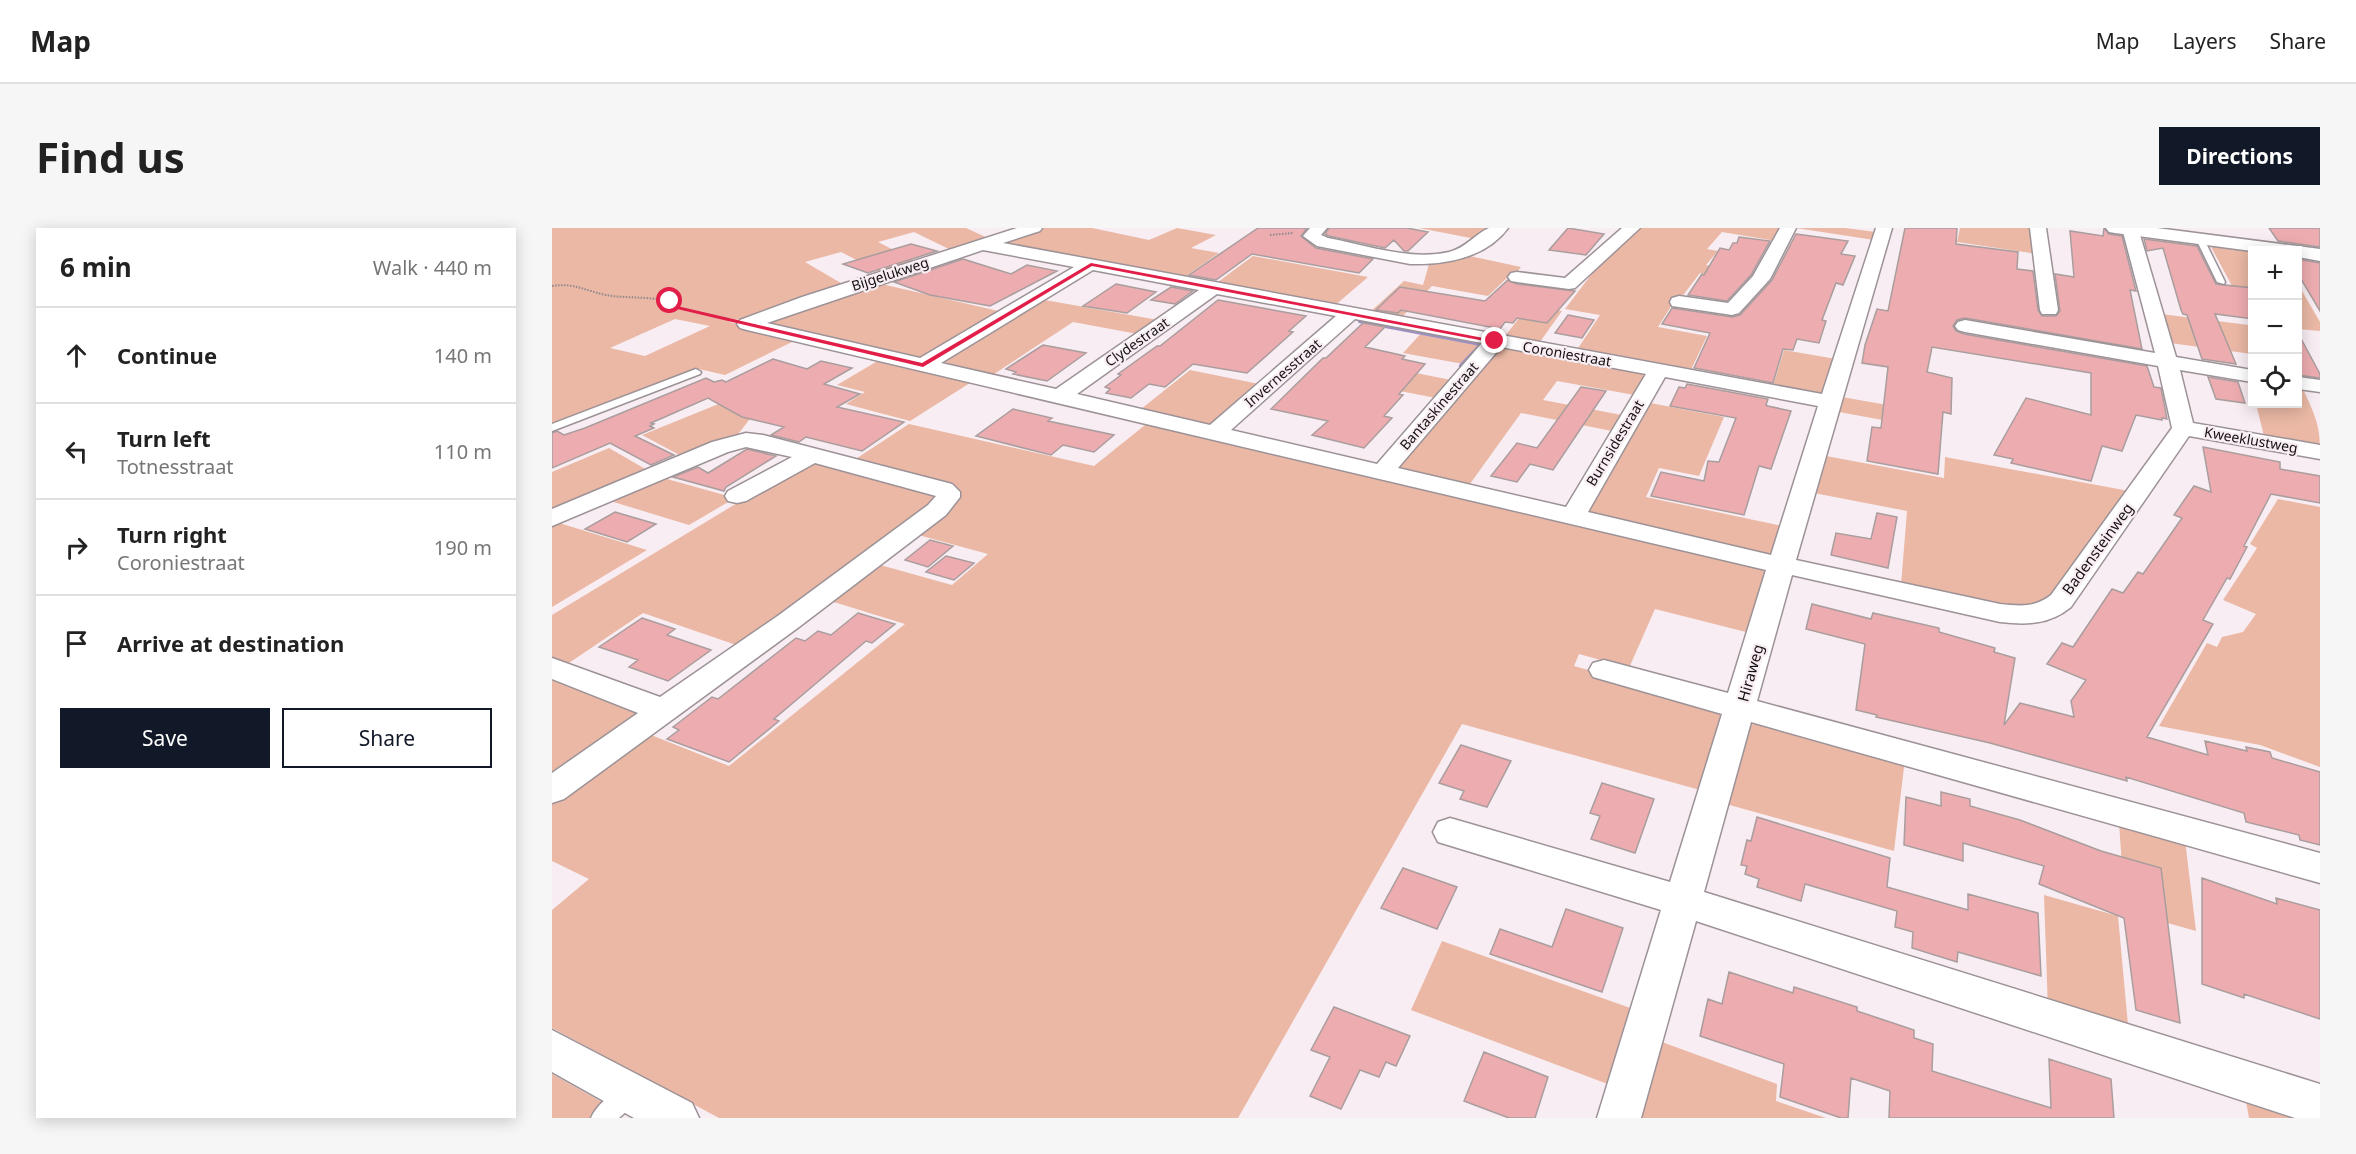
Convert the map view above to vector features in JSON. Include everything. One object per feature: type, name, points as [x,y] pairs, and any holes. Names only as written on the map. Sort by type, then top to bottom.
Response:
[{"type":"street","name":"Bijgelukweg","points":[[747,324],[809,300],[1034,228]]},
{"type":"street","points":[[1315,231],[1311,236],[1323,242],[1410,259],[1454,256],[1473,250],[1500,228]]},
{"type":"street","points":[[1517,277],[1569,284],[1632,228]]},
{"type":"street","points":[[1679,302],[1732,309],[1761,279],[1788,228]]},
{"type":"street","name":"Hiraweg","points":[[1619,1118],[1781,565],[1884,228]]},
{"type":"street","points":[[2038,228],[2049,310]]},
{"type":"street","points":[[2183,428],[2168,363],[2125,229],[2255,246]]},
{"type":"street","name":"Coroniestraat","points":[[984,245],[1831,402]]},
{"type":"street","points":[[2302,253],[2320,255]]},
{"type":"street","points":[[923,365],[1091,264]]},
{"type":"street","name":"Clydestraat","points":[[1059,397],[1215,287]]},
{"type":"street","name":"Invernesstraat","points":[[1214,433],[1352,312]]},
{"type":"street","points":[[747,324],[1781,565]]},
{"type":"street","points":[[1965,326],[2248,375]]},
{"type":"street","name":"Bantaskinestraat","points":[[1382,472],[1495,341]]},
{"type":"street","name":"Burnsidestraat","points":[[1573,516],[1658,371]]},
{"type":"street","points":[[2302,384],[2320,386]]},
{"type":"street","name":"Kweeklustweg","points":[[2183,428],[2320,452]]},
{"type":"street","name":"Badensteinweg","points":[[1781,565],[2000,613],[2025,616],[2049,612],[2061,601],[2183,428]]},
{"type":"street","points":[[552,518],[734,442],[746,440],[763,442],[948,492],[948,497],[937,510],[789,621],[552,789]]},
{"type":"street","points":[[737,496],[810,456]]},
{"type":"street","points":[[552,668],[662,710]]},
{"type":"street","points":[[1604,670],[2320,868]]},
{"type":"street","points":[[1450,832],[1682,901],[2320,1105]]},
{"type":"street","points":[[552,1050],[616,1105],[677,1118]]},
{"type":"lane","points":[[2200,239],[2221,282]]},
{"type":"lane","points":[[552,428],[696,372]]},
{"type":"path","points":[[552,286],[569,283],[584,290],[613,297],[652,297],[670,301],[675,307],[747,324]]},
{"type":"shaded area","points":[[552,228],[966,228],[992,240],[955,252],[914,232],[878,242],[919,263],[884,274],[841,252],[805,262],[846,286],[729,322],[798,339],[725,375],[699,369],[552,425]],"holes":[[[675,319],[710,326],[645,356],[610,348]]]},
{"type":"shaded area","points":[[1039,228],[1092,228],[1149,240],[1177,228],[1216,235],[1191,248],[1219,253],[1182,279],[996,243]]},
{"type":"shaded area","points":[[1419,228],[1497,228],[1481,240]]},
{"type":"shaded area","points":[[1637,228],[1784,228],[1776,241],[1722,232],[1707,249],[1718,251],[1706,265],[1759,274],[1754,282],[1700,273],[1681,298],[1675,300],[1658,327],[1707,336],[1689,374],[1575,353],[1600,315],[1565,309],[1604,258]]},
{"type":"shaded area","points":[[1796,228],[1845,228],[1876,232],[1874,240]]},
{"type":"shaded area","points":[[1960,228],[2034,228],[2038,254],[1957,242]]},
{"type":"shaded area","points":[[2210,245],[2248,250],[2248,316]]},
{"type":"shaded area","points":[[1465,255],[1521,267],[1511,279],[1507,278],[1488,296],[1432,286],[1399,320],[1368,314],[1404,281],[1423,285],[1430,261]]},
{"type":"shaded area","points":[[1253,256],[1368,277],[1333,307],[1214,285]]},
{"type":"shaded area","points":[[873,282],[1007,313],[925,361],[766,325],[765,318]]},
{"type":"shaded area","points":[[2302,291],[2320,322],[2320,331],[2302,329]]},
{"type":"shaded area","points":[[1039,299],[1164,321],[1143,335],[1073,322],[988,378],[941,367],[938,359]]},
{"type":"shaded area","points":[[1529,305],[1562,311],[1537,346],[1502,340]]},
{"type":"shaded area","points":[[2161,314],[2248,325],[2248,353],[2170,343]]},
{"type":"shaded area","points":[[1425,329],[1488,343],[1469,365],[1403,353]]},
{"type":"shaded area","points":[[1499,346],[1649,374],[1640,396],[1557,381],[1543,400],[1627,416],[1617,432],[1521,413],[1467,488],[1396,472],[1393,465]]},
{"type":"shaded area","points":[[1784,350],[1836,359],[1823,394],[1772,389]]},
{"type":"shaded area","points":[[881,359],[973,381],[910,421],[846,404],[865,392],[837,385]]},
{"type":"shaded area","points":[[1381,366],[1456,381],[1441,399],[1364,384]]},
{"type":"shaded area","points":[[1190,370],[1264,385],[1214,427],[1136,413]]},
{"type":"shaded area","points":[[763,386],[794,394],[749,420],[735,438],[687,459],[642,435]]},
{"type":"shaded area","points":[[2302,387],[2315,416],[2320,449],[2265,440],[2257,408],[2302,408]]},
{"type":"shaded area","points":[[1842,397],[1927,412],[1926,428],[1839,412]]},
{"type":"shaded area","points":[[1645,402],[1724,417],[1699,476],[1659,468],[1646,497],[1782,526],[1774,552],[1764,556],[1588,516],[1585,506]]},
{"type":"shaded area","points":[[1150,421],[1743,559],[1768,570],[1750,633],[1655,609],[1629,668],[1579,654],[1574,666],[1715,706],[1725,717],[1700,790],[1462,724],[1238,1118],[719,1118],[552,1028],[552,910],[589,879],[552,861],[552,796],[641,731],[729,766],[905,624],[824,599],[873,563],[952,585],[988,554],[911,533],[956,498],[851,462],[909,424],[1094,466]]},
{"type":"shaded area","points":[[609,448],[654,474],[552,520],[552,472]]},
{"type":"shaded area","points":[[1826,456],[1944,478],[1945,457],[2129,491],[2053,595],[2043,604],[2021,610],[1901,585],[1907,511],[1814,493]]},
{"type":"shaded area","points":[[810,459],[943,497],[745,648],[643,613],[563,667],[552,663],[552,615]]},
{"type":"shaded area","points":[[660,477],[735,498],[689,525],[607,500]]},
{"type":"shaded area","points":[[2278,499],[2320,507],[2320,767],[2260,745],[2159,726],[2207,643],[2217,647],[2222,637],[2243,632],[2256,614],[2223,600],[2257,548],[2250,544]]},
{"type":"shaded area","points":[[556,522],[647,550],[552,607],[552,524]]},
{"type":"shaded area","points":[[552,673],[624,701],[642,715],[552,785]]},
{"type":"shaded area","points":[[1754,723],[1766,723],[1905,759],[1894,851],[1726,804],[1748,729]]},
{"type":"shaded area","points":[[2119,822],[2185,840],[2196,931],[2125,911]]},
{"type":"shaded area","points":[[2044,895],[2118,916],[2129,1036],[2048,1011]]},
{"type":"shaded area","points":[[1442,941],[1636,1010],[1613,1086],[1411,1010]]},
{"type":"shaded area","points":[[1659,1041],[1777,1084],[1776,1101],[1826,1118],[1637,1118]]},
{"type":"shaded area","points":[[552,1074],[602,1102],[603,1110],[596,1118],[552,1118]]},
{"type":"shaded area","points":[[2244,1090],[2320,1118],[2249,1118]]},
{"type":"building","points":[[1258,228],[1307,228],[1301,236],[1316,248],[1373,259],[1359,273],[1252,254],[1216,280],[1189,275]]},
{"type":"building","points":[[1329,228],[1407,228],[1428,232],[1408,251],[1404,251],[1394,240],[1385,248],[1329,236],[1325,234]]},
{"type":"building","points":[[1568,228],[1604,234],[1586,255],[1549,250]]},
{"type":"building","points":[[1905,228],[1957,228],[1956,244],[2018,252],[2017,269],[2033,271],[2038,310],[2042,316],[2056,316],[2060,311],[2055,274],[2074,277],[2070,231],[2103,236],[2104,228],[2109,234],[2122,236],[2136,291],[2130,290],[2142,349],[1965,318],[1957,320],[1953,326],[1956,331],[1964,334],[2147,366],[2154,387],[2161,388],[2167,419],[2136,415],[2122,451],[2102,446],[2091,481],[2011,463],[2013,459],[1994,455],[2026,398],[2091,415],[2091,373],[1932,347],[1927,372],[1952,378],[1951,414],[1943,412],[1938,474],[1867,461],[1872,427],[1881,428],[1888,367],[1862,363],[1865,345],[1877,309],[1888,311]]},
{"type":"building","points":[[2269,228],[2320,228],[2320,247],[2278,241]]},
{"type":"building","points":[[1796,234],[1848,241],[1841,254],[1855,256],[1843,285],[1836,283],[1822,320],[1826,321],[1819,343],[1797,339],[1793,350],[1783,349],[1773,383],[1694,368],[1710,333],[1662,324],[1672,308],[1732,317],[1740,315],[1772,280]]},
{"type":"building","points":[[1739,237],[1770,241],[1751,275],[1727,301],[1688,295],[1702,274],[1704,275],[1720,248],[1729,250],[1733,243],[1737,243]]},
{"type":"building","points":[[2144,239],[2197,246],[2216,284],[2248,287],[2248,318],[2215,314],[2236,364],[2202,359],[2187,315],[2181,310],[2163,248],[2147,251]]},
{"type":"building","points":[[911,244],[937,251],[868,273],[843,264]]},
{"type":"building","points":[[963,259],[1011,274],[1027,265],[1057,271],[990,306],[930,295],[894,282]]},
{"type":"building","points":[[2302,260],[2320,263],[2320,311],[2302,281]]},
{"type":"building","points":[[1508,280],[1517,284],[1575,291],[1547,323],[1517,318],[1513,323],[1505,322],[1500,329],[1401,310],[1398,313],[1376,310],[1400,287],[1485,301]]},
{"type":"building","points":[[1116,284],[1156,292],[1127,313],[1083,306]]},
{"type":"building","points":[[1171,287],[1193,291],[1175,304],[1151,300]]},
{"type":"building","points":[[1218,300],[1306,316],[1289,331],[1293,332],[1247,373],[1193,364],[1165,387],[1149,384],[1131,398],[1106,393],[1110,389],[1105,387],[1121,375],[1118,374],[1160,346]]},
{"type":"building","points":[[1568,315],[1594,320],[1582,338],[1555,333]]},
{"type":"building","points":[[1363,323],[1385,327],[1365,347],[1405,356],[1402,359],[1425,364],[1399,394],[1403,395],[1384,416],[1392,418],[1364,448],[1312,435],[1328,421],[1271,409],[1323,358],[1326,358]]},
{"type":"building","points":[[2302,340],[2320,374],[2320,378],[2302,376]]},
{"type":"building","points":[[1043,345],[1086,353],[1047,381],[1013,374],[1016,372],[1006,369]]},
{"type":"building","points":[[773,359],[807,369],[821,361],[852,368],[824,384],[860,394],[837,407],[904,422],[862,451],[806,437],[799,442],[771,435],[784,427],[742,417],[708,398],[651,423],[654,424],[650,426],[654,428],[635,436],[674,455],[651,465],[610,443],[552,468],[552,433],[557,431],[564,435],[585,428],[706,378],[714,382],[722,380],[726,382]]},
{"type":"building","points":[[2208,377],[2238,382],[2245,403],[2216,399]]},
{"type":"building","points":[[1687,384],[1768,399],[1766,405],[1791,411],[1771,469],[1759,466],[1744,515],[1651,496],[1661,472],[1704,481],[1708,461],[1719,462],[1736,418],[1670,406],[1679,387],[1685,388]]},
{"type":"building","points":[[1581,387],[1606,391],[1553,470],[1530,464],[1517,482],[1491,476],[1517,443],[1537,448]]},
{"type":"building","points":[[1013,409],[1052,418],[1048,421],[1114,435],[1094,452],[1063,445],[1051,455],[976,436]]},
{"type":"building","points":[[2203,447],[2280,462],[2280,469],[2320,476],[2320,503],[2271,494],[2230,579],[2227,578],[2203,620],[2213,624],[2147,737],[2208,755],[2205,741],[2247,751],[2246,747],[2270,752],[2272,758],[2320,772],[2320,845],[2300,840],[2299,835],[2246,822],[2244,813],[2126,777],[2127,781],[1990,743],[1876,717],[1877,715],[1856,710],[1865,644],[1806,629],[1812,604],[1871,619],[1873,613],[1939,628],[1939,632],[1995,648],[1994,652],[2015,658],[2004,725],[2020,703],[2074,717],[2071,701],[2086,680],[2047,664],[2062,643],[2073,647],[2112,589],[2123,593],[2138,572],[2143,574],[2182,518],[2174,515],[2194,486],[2211,492]]},
{"type":"building","points":[[747,449],[776,456],[726,487],[724,491],[673,477],[698,467],[708,473]]},
{"type":"building","points":[[615,512],[656,524],[627,542],[585,529]]},
{"type":"building","points":[[1877,513],[1897,517],[1888,568],[1831,555],[1836,533],[1871,539]]},
{"type":"building","points":[[930,540],[953,546],[928,567],[905,560]]},
{"type":"building","points":[[946,556],[974,563],[954,580],[926,572]]},
{"type":"building","points":[[858,613],[895,624],[872,643],[866,641],[774,719],[779,721],[729,762],[667,739],[679,730],[673,727],[712,697],[718,699],[796,638],[805,641],[818,631],[831,635]]},
{"type":"building","points":[[642,618],[675,629],[667,635],[711,650],[668,681],[629,667],[638,660],[599,647]]},
{"type":"building","points":[[1461,745],[1511,761],[1487,807],[1460,799],[1464,791],[1439,783]]},
{"type":"building","points":[[1602,783],[1654,799],[1635,853],[1591,839],[1600,816],[1590,813]]},
{"type":"building","points":[[1941,792],[1970,799],[1970,806],[2020,820],[2101,851],[2161,868],[2180,1023],[2136,1010],[2124,918],[2039,884],[2044,866],[1963,843],[1963,861],[1904,845],[1906,797],[1941,806]]},
{"type":"building","points":[[1757,817],[1890,858],[1887,887],[1968,910],[1968,894],[2038,913],[2041,976],[1958,952],[1957,962],[1912,948],[1913,932],[1895,927],[1897,911],[1805,884],[1801,901],[1757,887],[1759,879],[1745,874],[1747,866],[1741,865],[1747,840],[1751,841]]},
{"type":"building","points":[[1403,868],[1457,887],[1437,929],[1381,908]]},
{"type":"building","points":[[2202,878],[2277,904],[2276,898],[2320,910],[2320,1019],[2244,994],[2244,998],[2202,984]]},
{"type":"building","points":[[1566,909],[1623,928],[1602,992],[1490,954],[1500,929],[1552,947]]},
{"type":"building","points":[[1729,972],[1793,993],[1794,987],[1857,1007],[1857,1011],[1914,1030],[1914,1038],[1933,1044],[1932,1071],[2051,1108],[2049,1059],[2111,1079],[2114,1118],[1889,1118],[1890,1091],[1851,1078],[1848,1118],[1841,1118],[1780,1097],[1784,1064],[1700,1036],[1708,999],[1722,1004]]},
{"type":"building","points":[[1334,1007],[1410,1036],[1396,1066],[1386,1062],[1379,1077],[1360,1070],[1341,1109],[1310,1096],[1330,1057],[1311,1050]]},
{"type":"building","points":[[1484,1052],[1548,1077],[1535,1118],[1509,1118],[1464,1101]]},
{"type":"waterway","points":[[1360,321],[1482,344],[1461,366]]},
{"type":"route","points":[[670,301],[670,304],[675,307],[923,365],[1091,264],[1495,341]]}]
